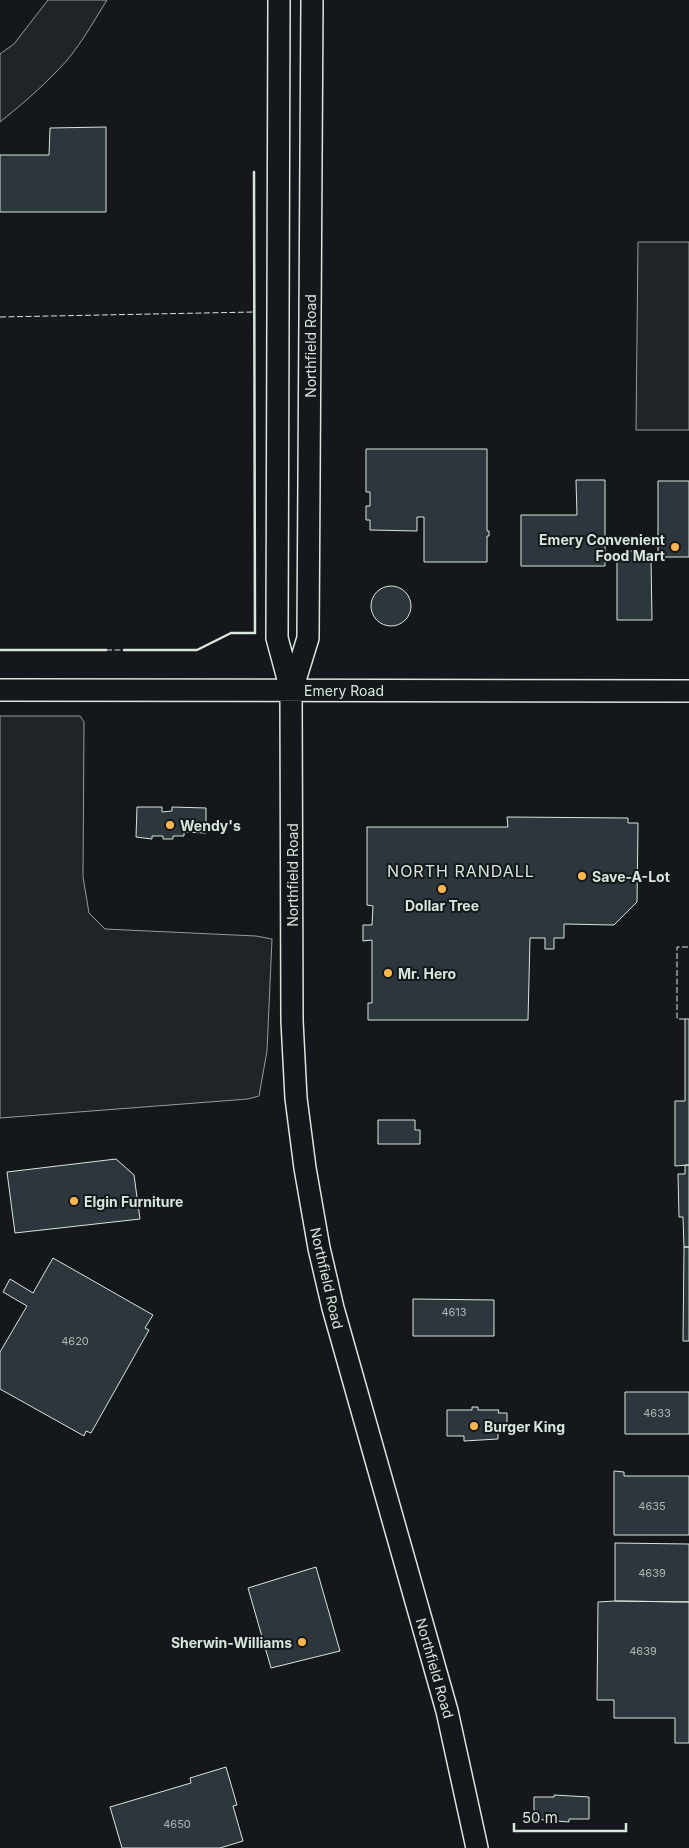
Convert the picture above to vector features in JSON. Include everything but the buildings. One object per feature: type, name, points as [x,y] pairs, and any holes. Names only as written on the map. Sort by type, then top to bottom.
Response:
[{"type":"main road","name":"Northfield Road","points":[[279,0],[277,638],[292,690],[292,1021],[296,1098],[307,1177],[331,1299],[448,1711],[477,1848]]},
{"type":"main road","name":"Northfield Road","points":[[292,690],[308,638],[312,0]]},
{"type":"main road","points":[[279,136],[310,136]]},
{"type":"main road","points":[[278,429],[310,429]]},
{"type":"main road","name":"Emery Road","points":[[0,690],[689,690]]},
{"type":"shaded area","points":[[48,0],[107,0],[65,62],[37,91],[0,122],[0,54],[14,44]]},
{"type":"shaded area","points":[[638,242],[689,242],[689,430],[636,430]]},
{"type":"shaded area","points":[[0,716],[80,716],[84,722],[83,877],[89,913],[105,929],[256,936],[272,939],[267,1051],[259,1096],[248,1099],[0,1118]]},
{"type":"fence","points":[[0,317],[254,312]]},
{"type":"fence","points":[[106,650],[124,650]]},
{"type":"fence","points":[[685,1019],[677,1019],[677,947],[689,947]]},
{"type":"wall","points":[[124,650],[197,650],[231,633],[255,633],[254,172]]},
{"type":"wall","points":[[0,650],[106,650]]},
{"type":"place","name":"Emery Convenient Food Mart","points":[[675,547]]},
{"type":"place","name":"Wendy's","points":[[170,825]]},
{"type":"place","name":"Save-A-Lot","points":[[582,876]]},
{"type":"place","name":"Dollar Tree","points":[[442,889]]},
{"type":"place","name":"Mr. Hero","points":[[388,973]]},
{"type":"place","name":"Elgin Furniture","points":[[74,1201]]},
{"type":"place","name":"Burger King","points":[[474,1426]]},
{"type":"place","name":"Sherwin-Williams","points":[[302,1642]]},
{"type":"district","name":"NORTH RANDALL","points":[[461,871]]}]
